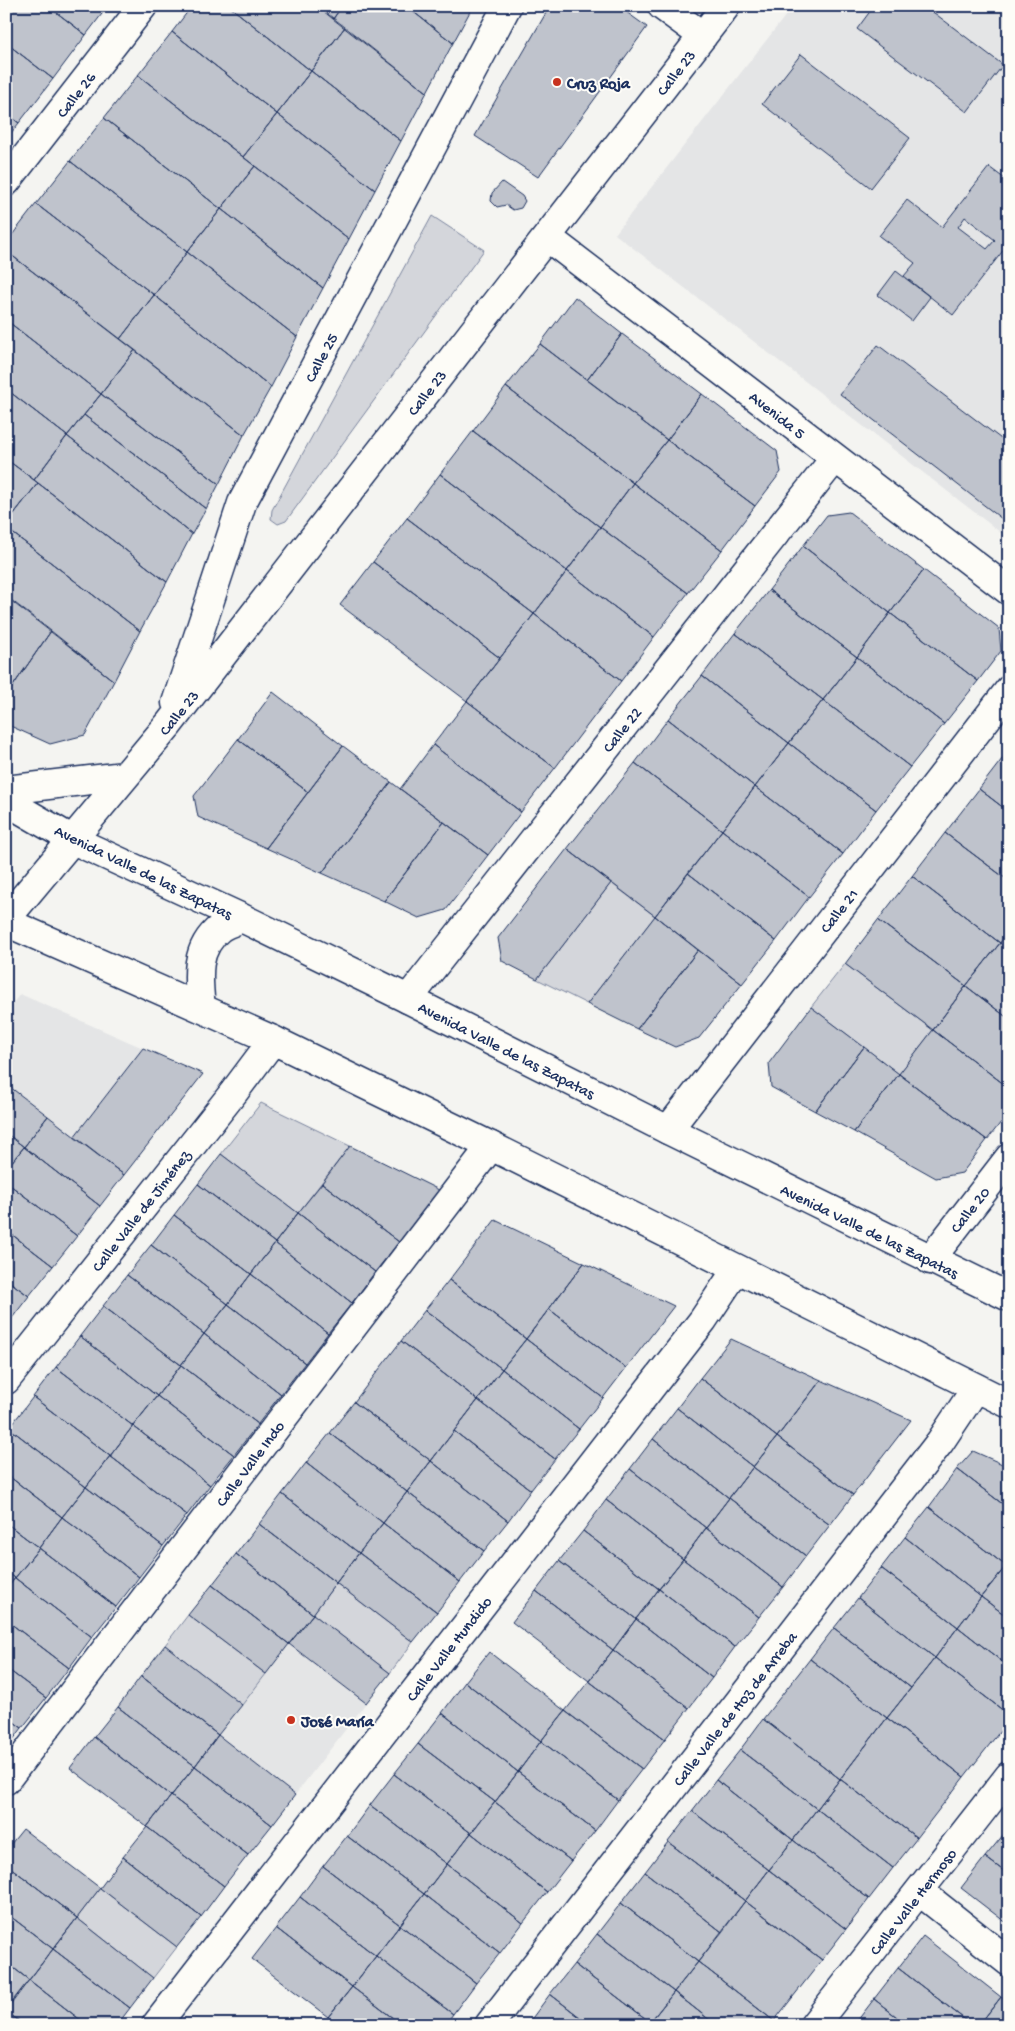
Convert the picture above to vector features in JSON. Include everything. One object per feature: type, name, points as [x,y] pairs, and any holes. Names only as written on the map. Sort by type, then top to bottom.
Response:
[{"type":"street","name":"Calle 26","points":[[6,182],[144,6]]},
{"type":"street","name":"Calle 25","points":[[169,724],[242,503],[507,6]]},
{"type":"street","points":[[662,6],[703,36]]},
{"type":"street","name":"Calle 23","points":[[6,920],[169,724],[726,6]]},
{"type":"street","name":"Avenida 5","points":[[547,237],[1009,591]]},
{"type":"street","name":"Calle 22","points":[[408,999],[835,458]]},
{"type":"street","name":"Calle 21","points":[[668,1130],[1009,690]]},
{"type":"street","points":[[6,790],[124,776]]},
{"type":"street","name":"Avenida Valle de las Zapatas","points":[[6,801],[73,840],[242,918],[408,999],[1009,1298]]},
{"type":"street","points":[[201,1008],[198,975],[199,961],[206,944],[221,928],[242,918]]},
{"type":"street","points":[[6,920],[273,1040],[491,1146],[1009,1404]]},
{"type":"street","name":"Calle Valle de Jiménez","points":[[6,1380],[273,1040]]},
{"type":"street","name":"Calle Valle Indo","points":[[6,1780],[491,1146]]},
{"type":"street","name":"Calle 20","points":[[930,1260],[1009,1158]]},
{"type":"street","name":"Calle Valle Hundido","points":[[156,2025],[703,1320],[737,1269]]},
{"type":"street","name":"Calle Valle de Hoz de Arreba","points":[[489,2025],[940,1442],[976,1388]]},
{"type":"street","name":"Calle Valle Hermoso","points":[[814,2025],[1009,1776]]},
{"type":"street","points":[[919,1891],[1009,1962]]},
{"type":"shaded area","points":[[793,6],[1009,6],[1009,539],[615,234]]},
{"type":"shaded area","points":[[432,216],[484,250],[286,521],[278,524],[271,519],[272,510]]},
{"type":"shaded area","points":[[611,883],[655,916],[587,1004],[537,979]]},
{"type":"shaded area","points":[[845,964],[933,1030],[899,1074],[811,1007]]},
{"type":"shaded area","points":[[20,994],[143,1048],[74,1137],[6,1084],[6,1012]]},
{"type":"shaded area","points":[[261,1103],[350,1146],[298,1213],[221,1154]]},
{"type":"shaded area","points":[[336,1583],[413,1642],[390,1673],[313,1614]]},
{"type":"shaded area","points":[[188,1615],[266,1674],[242,1705],[165,1645]]},
{"type":"shaded area","name":"José María","points":[[289,1644],[366,1703],[295,1795],[218,1735]]},
{"type":"shaded area","points":[[100,1888],[177,1947],[153,1978],[77,1918]]},
{"type":"building","points":[[6,6],[48,6],[86,35],[53,79],[6,43]]},
{"type":"building","points":[[48,6],[108,6],[86,35]]},
{"type":"building","points":[[192,6],[229,6],[311,71],[277,114],[172,32]]},
{"type":"building","points":[[229,6],[317,6],[345,27],[311,71]]},
{"type":"building","points":[[317,6],[342,6],[333,19]]},
{"type":"building","points":[[342,6],[406,6],[453,43],[427,92],[333,19]]},
{"type":"building","points":[[406,6],[473,6],[453,43]]},
{"type":"building","name":"Cruz Roja","points":[[550,6],[618,6],[647,27],[538,177],[475,136]]},
{"type":"building","points":[[874,6],[925,6],[1003,65],[967,112],[857,29]]},
{"type":"building","points":[[345,27],[427,92],[401,141],[311,71]]},
{"type":"building","points":[[172,32],[277,114],[243,157],[138,75]]},
{"type":"building","points":[[6,43],[53,79],[19,123],[6,113]]},
{"type":"building","points":[[801,54],[910,138],[871,188],[762,104]]},
{"type":"building","points":[[311,71],[401,141],[375,190],[277,114]]},
{"type":"building","points":[[138,75],[255,166],[221,209],[104,118]]},
{"type":"building","points":[[6,113],[19,123],[6,139]]},
{"type":"building","points":[[277,114],[375,190],[349,239],[243,157]]},
{"type":"building","points":[[104,118],[221,209],[187,252],[70,161]]},
{"type":"building","points":[[70,161],[187,252],[154,295],[36,204]]},
{"type":"building","points":[[255,166],[349,239],[323,288],[221,209]]},
{"type":"building","points":[[989,167],[1009,182],[1009,243],[953,315],[904,276],[915,263],[879,236],[907,200],[942,227]],"holes":[[[965,217],[995,240],[987,249],[958,227]]]},
{"type":"building","points":[[502,182],[522,196],[525,201],[521,208],[513,210],[506,205],[497,207],[491,201],[492,193]]},
{"type":"building","points":[[36,204],[154,295],[120,339],[6,251],[6,243]]},
{"type":"building","points":[[221,209],[323,288],[297,337],[187,252]]},
{"type":"building","points":[[6,251],[135,350],[101,394],[6,320]]},
{"type":"building","points":[[187,252],[297,337],[271,387],[154,295]]},
{"type":"building","points":[[896,271],[930,297],[912,321],[878,295]]},
{"type":"building","points":[[154,295],[271,387],[244,435],[120,339]]},
{"type":"building","points":[[575,297],[622,334],[587,380],[540,344]]},
{"type":"building","points":[[6,320],[101,394],[67,436],[6,389]]},
{"type":"building","points":[[622,334],[702,394],[667,440],[587,380]]},
{"type":"building","points":[[540,344],[667,440],[633,483],[506,387]]},
{"type":"building","points":[[878,345],[1009,445],[1009,510],[1002,519],[840,394]]},
{"type":"building","points":[[135,350],[244,435],[219,484],[101,394]]},
{"type":"building","points":[[506,387],[633,483],[600,527],[473,431]]},
{"type":"building","points":[[6,389],[67,436],[34,480],[6,459]]},
{"type":"building","points":[[101,394],[219,484],[206,509],[84,415]]},
{"type":"building","points":[[702,394],[777,451],[781,472],[755,506],[667,440]]},
{"type":"building","points":[[84,415],[206,509],[192,534],[67,436]]},
{"type":"building","points":[[473,431],[600,527],[567,571],[440,474]]},
{"type":"building","points":[[67,436],[192,534],[167,582],[34,480]]},
{"type":"building","points":[[667,440],[755,506],[722,550],[633,483]]},
{"type":"building","points":[[6,459],[38,483],[6,524]]},
{"type":"building","points":[[440,474],[567,571],[534,614],[407,518]]},
{"type":"building","points":[[38,483],[167,582],[140,631],[6,528],[6,524]]},
{"type":"building","points":[[633,483],[722,550],[688,593],[600,527]]},
{"type":"building","points":[[849,512],[924,570],[890,613],[803,546],[827,515]]},
{"type":"building","points":[[407,518],[534,614],[500,658],[373,562]]},
{"type":"building","points":[[600,527],[688,593],[654,637],[567,571]]},
{"type":"building","points":[[6,528],[140,631],[114,681],[6,597]]},
{"type":"building","points":[[803,546],[890,613],[857,657],[769,590]]},
{"type":"building","points":[[373,562],[500,658],[467,701],[340,605]]},
{"type":"building","points":[[924,570],[999,628],[1001,651],[978,681],[890,613]]},
{"type":"building","points":[[567,571],[654,637],[621,681],[534,614]]},
{"type":"building","points":[[769,590],[857,657],[823,700],[735,633]]},
{"type":"building","points":[[11,600],[51,631],[6,696],[6,606]]},
{"type":"building","points":[[890,613],[978,681],[944,724],[857,657]]},
{"type":"building","points":[[534,614],[621,681],[555,768],[467,701]]},
{"type":"building","points":[[51,631],[114,681],[85,735],[50,744],[6,724],[6,696]]},
{"type":"building","points":[[735,633],[823,700],[789,743],[702,676]]},
{"type":"building","points":[[857,657],[944,724],[910,767],[823,700]]},
{"type":"building","points":[[702,676],[789,743],[755,787],[668,719]]},
{"type":"building","points":[[273,692],[343,746],[308,792],[238,739]]},
{"type":"building","points":[[823,700],[910,767],[876,810],[789,743]]},
{"type":"building","points":[[467,701],[555,768],[521,812],[433,745]]},
{"type":"building","points":[[668,719],[755,787],[722,830],[635,763]]},
{"type":"building","points":[[238,739],[308,792],[266,848],[198,817],[194,796]]},
{"type":"building","points":[[789,743],[876,810],[843,854],[755,787]]},
{"type":"building","points":[[433,745],[521,812],[488,855],[400,789]]},
{"type":"building","points":[[343,746],[391,782],[322,873],[266,848]]},
{"type":"building","points":[[1009,750],[1009,812],[979,789]]},
{"type":"building","points":[[635,763],[722,830],[655,916],[567,849]]},
{"type":"building","points":[[391,782],[444,822],[384,901],[322,873]]},
{"type":"building","points":[[755,787],[843,854],[809,897],[722,830]]},
{"type":"building","points":[[979,789],[1009,812],[1009,881],[945,833]]},
{"type":"building","points":[[444,822],[488,855],[446,910],[419,918],[384,901]]},
{"type":"building","points":[[722,830],[809,897],[776,941],[688,873]]},
{"type":"building","points":[[945,833],[1009,881],[1009,931],[1000,943],[912,876]]},
{"type":"building","points":[[567,849],[611,883],[537,979],[502,961],[498,938]]},
{"type":"building","points":[[688,873],[776,941],[742,984],[655,916]]},
{"type":"building","points":[[912,876],[1000,943],[966,986],[878,920]]},
{"type":"building","points":[[655,916],[698,950],[637,1029],[587,1004]]},
{"type":"building","points":[[878,920],[966,986],[933,1030],[845,964]]},
{"type":"building","points":[[1009,931],[1009,950],[1000,943]]},
{"type":"building","points":[[1000,943],[1009,950],[1009,1019],[966,986]]},
{"type":"building","points":[[698,950],[742,984],[699,1038],[675,1047],[637,1029]]},
{"type":"building","points":[[966,986],[1009,1019],[1009,1088],[933,1030]]},
{"type":"building","points":[[811,1007],[864,1047],[815,1111],[771,1087],[769,1063]]},
{"type":"building","points":[[933,1030],[1009,1088],[1009,1112],[987,1140],[899,1074]]},
{"type":"building","points":[[864,1047],[899,1074],[854,1132],[815,1111]]},
{"type":"building","points":[[143,1048],[203,1074],[124,1175],[74,1137]]},
{"type":"building","points":[[899,1074],[987,1140],[962,1173],[936,1178],[854,1132]]},
{"type":"building","points":[[6,1084],[48,1116],[24,1147],[6,1133]]},
{"type":"building","points":[[48,1116],[124,1175],[100,1206],[24,1147]]},
{"type":"building","points":[[6,1133],[24,1147],[6,1169]]},
{"type":"building","points":[[350,1146],[439,1190],[399,1242],[322,1183]]},
{"type":"building","points":[[24,1147],[100,1206],[77,1236],[6,1182],[6,1169]]},
{"type":"building","points":[[221,1154],[298,1213],[275,1243],[198,1184]]},
{"type":"building","points":[[6,1182],[77,1236],[53,1266],[6,1230]]},
{"type":"building","points":[[322,1183],[399,1242],[375,1272],[298,1213]]},
{"type":"building","points":[[198,1184],[275,1243],[251,1274],[174,1215]]},
{"type":"building","points":[[298,1213],[375,1272],[352,1303],[275,1243]]},
{"type":"building","points":[[174,1215],[251,1274],[228,1304],[151,1245]]},
{"type":"building","points":[[495,1220],[584,1263],[526,1339],[449,1280]]},
{"type":"building","points":[[6,1230],[53,1266],[29,1296],[6,1279]]},
{"type":"building","points":[[275,1243],[352,1303],[328,1333],[251,1274]]},
{"type":"building","points":[[151,1245],[228,1304],[204,1334],[127,1275]]},
{"type":"building","points":[[584,1263],[674,1306],[626,1368],[549,1309]]},
{"type":"building","points":[[251,1274],[328,1333],[305,1363],[228,1304]]},
{"type":"building","points":[[127,1275],[204,1334],[181,1365],[103,1306]]},
{"type":"building","points":[[6,1279],[29,1296],[6,1326]]},
{"type":"building","points":[[449,1280],[526,1339],[502,1369],[425,1310]]},
{"type":"building","points":[[228,1304],[305,1363],[281,1394],[204,1334]]},
{"type":"building","points":[[103,1306],[181,1365],[157,1396],[80,1336]]},
{"type":"building","points":[[549,1309],[626,1368],[603,1398],[526,1339]]},
{"type":"building","points":[[425,1310],[502,1369],[478,1400],[401,1341]]},
{"type":"building","points":[[204,1334],[281,1394],[258,1424],[181,1365]]},
{"type":"building","points":[[80,1336],[157,1396],[133,1426],[56,1367]]},
{"type":"building","points":[[526,1339],[603,1398],[579,1429],[502,1369]]},
{"type":"building","points":[[731,1339],[821,1380],[777,1437],[700,1378]]},
{"type":"building","points":[[401,1341],[478,1400],[431,1461],[354,1402]]},
{"type":"building","points":[[181,1365],[258,1424],[234,1455],[157,1396]]},
{"type":"building","points":[[56,1367],[133,1426],[110,1456],[33,1397]]},
{"type":"building","points":[[502,1369],[579,1429],[555,1459],[478,1400]]},
{"type":"building","points":[[700,1378],[777,1437],[753,1467],[677,1408]]},
{"type":"building","points":[[821,1380],[911,1420],[853,1495],[777,1437]]},
{"type":"building","points":[[157,1396],[234,1455],[210,1485],[133,1426]]},
{"type":"building","points":[[33,1397],[110,1456],[86,1487],[9,1428]]},
{"type":"building","points":[[478,1400],[555,1459],[531,1490],[454,1431]]},
{"type":"building","points":[[354,1402],[431,1461],[407,1492],[330,1433]]},
{"type":"building","points":[[677,1408],[753,1467],[729,1498],[653,1439]]},
{"type":"building","points":[[133,1426],[210,1485],[187,1515],[110,1456]]},
{"type":"building","points":[[9,1428],[86,1487],[62,1517],[6,1474],[6,1431]]},
{"type":"building","points":[[454,1431],[531,1490],[508,1521],[431,1461]]},
{"type":"building","points":[[330,1433],[407,1492],[383,1523],[306,1463]]},
{"type":"building","points":[[777,1437],[853,1495],[830,1525],[753,1467]]},
{"type":"building","points":[[653,1439],[729,1498],[706,1528],[630,1469]]},
{"type":"building","points":[[973,1451],[1009,1467],[1009,1509],[957,1469]]},
{"type":"building","points":[[110,1456],[187,1515],[163,1546],[86,1487]]},
{"type":"building","points":[[431,1461],[508,1521],[484,1551],[407,1492]]},
{"type":"building","points":[[306,1463],[383,1523],[359,1553],[282,1494]]},
{"type":"building","points":[[753,1467],[830,1525],[806,1556],[729,1498]]},
{"type":"building","points":[[630,1469],[706,1528],[683,1559],[606,1500]]},
{"type":"building","points":[[957,1469],[1009,1509],[1009,1562],[1006,1566],[929,1507]]},
{"type":"building","points":[[6,1474],[62,1517],[39,1548],[6,1523]]},
{"type":"building","points":[[86,1487],[163,1546],[139,1577],[62,1517]]},
{"type":"building","points":[[407,1492],[484,1551],[460,1582],[383,1523]]},
{"type":"building","points":[[282,1494],[359,1553],[336,1583],[259,1524]]},
{"type":"building","points":[[729,1498],[806,1556],[783,1587],[706,1528]]},
{"type":"building","points":[[606,1500],[683,1559],[659,1589],[583,1531]]},
{"type":"building","points":[[929,1507],[1006,1566],[981,1597],[905,1537]]},
{"type":"building","points":[[62,1517],[139,1577],[116,1607],[39,1548]]},
{"type":"building","points":[[6,1523],[39,1548],[15,1578],[6,1571]]},
{"type":"building","points":[[383,1523],[460,1582],[437,1612],[359,1553]]},
{"type":"building","points":[[259,1524],[336,1583],[313,1614],[236,1554]]},
{"type":"building","points":[[706,1528],[783,1587],[759,1617],[683,1559]]},
{"type":"building","points":[[583,1531],[659,1589],[636,1619],[559,1561]]},
{"type":"building","points":[[905,1537],[981,1597],[958,1627],[881,1568]]},
{"type":"building","points":[[39,1548],[116,1607],[92,1637],[15,1578]]},
{"type":"building","points":[[359,1553],[437,1612],[413,1642],[336,1583]]},
{"type":"building","points":[[236,1554],[313,1614],[289,1644],[212,1585]]},
{"type":"building","points":[[683,1559],[759,1617],[735,1647],[659,1589]]},
{"type":"building","points":[[559,1561],[636,1619],[613,1650],[536,1591]]},
{"type":"building","points":[[1006,1566],[1009,1568],[1009,1618],[981,1597]]},
{"type":"building","points":[[881,1568],[958,1627],[935,1658],[858,1598]]},
{"type":"building","points":[[6,1571],[15,1578],[6,1590]]},
{"type":"building","points":[[15,1578],[92,1637],[69,1668],[6,1620],[6,1590]]},
{"type":"building","points":[[212,1585],[289,1644],[266,1674],[188,1615]]},
{"type":"building","points":[[659,1589],[735,1647],[712,1678],[636,1619]]},
{"type":"building","points":[[536,1591],[613,1650],[589,1681],[512,1622]]},
{"type":"building","points":[[981,1597],[1009,1618],[1009,1667],[958,1627]]},
{"type":"building","points":[[858,1598],[935,1658],[911,1688],[834,1628]]},
{"type":"building","points":[[313,1614],[390,1673],[366,1703],[289,1644]]},
{"type":"building","points":[[636,1619],[712,1678],[689,1708],[613,1650]]},
{"type":"building","points":[[6,1620],[69,1668],[46,1698],[6,1668]]},
{"type":"building","points":[[958,1627],[1009,1667],[1009,1715],[935,1658]]},
{"type":"building","points":[[834,1628],[911,1688],[887,1718],[810,1659]]},
{"type":"building","points":[[165,1645],[242,1705],[218,1735],[141,1676]]},
{"type":"building","points":[[613,1650],[689,1708],[665,1739],[589,1681]]},
{"type":"building","points":[[489,1652],[565,1711],[541,1741],[465,1682]]},
{"type":"building","points":[[935,1658],[1009,1715],[1009,1720],[964,1777],[887,1718]]},
{"type":"building","points":[[810,1659],[887,1718],[840,1779],[763,1719]]},
{"type":"building","points":[[6,1668],[46,1698],[22,1728],[6,1716]]},
{"type":"building","points":[[141,1676],[218,1735],[195,1766],[118,1707]]},
{"type":"building","points":[[589,1681],[665,1739],[642,1769],[565,1711]]},
{"type":"building","points":[[465,1682],[541,1741],[518,1772],[442,1713]]},
{"type":"building","points":[[118,1707],[195,1766],[171,1796],[94,1737]]},
{"type":"building","points":[[565,1711],[642,1769],[618,1800],[541,1741]]},
{"type":"building","points":[[442,1713],[518,1772],[495,1802],[418,1744]]},
{"type":"building","points":[[6,1716],[22,1728],[6,1749]]},
{"type":"building","points":[[887,1718],[964,1777],[917,1838],[840,1779]]},
{"type":"building","points":[[763,1719],[840,1779],[817,1809],[740,1750]]},
{"type":"building","points":[[218,1735],[295,1795],[272,1825],[195,1766]]},
{"type":"building","points":[[94,1737],[171,1796],[147,1827],[70,1768]]},
{"type":"building","points":[[541,1741],[618,1800],[595,1831],[518,1772]]},
{"type":"building","points":[[418,1744],[495,1802],[471,1833],[394,1774]]},
{"type":"building","points":[[740,1750],[817,1809],[793,1840],[716,1780]]},
{"type":"building","points":[[195,1766],[272,1825],[248,1855],[171,1796]]},
{"type":"building","points":[[518,1772],[595,1831],[571,1861],[495,1802]]},
{"type":"building","points":[[394,1774],[471,1833],[447,1864],[370,1805]]},
{"type":"building","points":[[840,1779],[917,1838],[893,1868],[817,1809]]},
{"type":"building","points":[[716,1780],[793,1840],[769,1870],[692,1811]]},
{"type":"building","points":[[171,1796],[248,1855],[224,1886],[147,1827]]},
{"type":"building","points":[[495,1802],[571,1861],[547,1892],[471,1833]]},
{"type":"building","points":[[370,1805],[447,1864],[424,1894],[347,1836]]},
{"type":"building","points":[[817,1809],[893,1868],[869,1899],[793,1840]]},
{"type":"building","points":[[692,1811],[769,1870],[745,1901],[668,1842]]},
{"type":"building","points":[[147,1827],[224,1886],[201,1917],[123,1857]]},
{"type":"building","points":[[1009,1828],[1009,1875],[985,1857]]},
{"type":"building","points":[[23,1829],[100,1888],[77,1918],[6,1864],[6,1850]]},
{"type":"building","points":[[471,1833],[547,1892],[523,1923],[447,1864]]},
{"type":"building","points":[[347,1836],[424,1894],[400,1925],[323,1866]]},
{"type":"building","points":[[793,1840],[869,1899],[846,1929],[769,1870]]},
{"type":"building","points":[[668,1842],[745,1901],[722,1932],[645,1872]]},
{"type":"building","points":[[123,1857],[201,1917],[177,1947],[100,1888]]},
{"type":"building","points":[[985,1857],[1009,1875],[1009,1925],[961,1888]]},
{"type":"building","points":[[6,1864],[77,1918],[53,1949],[6,1913]]},
{"type":"building","points":[[447,1864],[523,1923],[500,1953],[424,1894]]},
{"type":"building","points":[[323,1866],[400,1925],[376,1956],[300,1897]]},
{"type":"building","points":[[769,1870],[846,1929],[822,1960],[745,1901]]},
{"type":"building","points":[[645,1872],[722,1932],[698,1962],[621,1903]]},
{"type":"building","points":[[424,1894],[500,1953],[476,1983],[400,1925]]},
{"type":"building","points":[[300,1897],[376,1956],[352,1987],[276,1928]]},
{"type":"building","points":[[745,1901],[822,1960],[774,2021],[698,1962]]},
{"type":"building","points":[[621,1903],[698,1962],[674,1992],[597,1934]]},
{"type":"building","points":[[6,1913],[53,1949],[29,1980],[6,1962]]},
{"type":"building","points":[[77,1918],[153,1978],[130,2008],[53,1949]]},
{"type":"building","points":[[400,1925],[476,1983],[453,2014],[376,1956]]},
{"type":"building","points":[[276,1928],[352,1987],[328,2017],[252,1959]]},
{"type":"building","points":[[597,1934],[674,1992],[650,2022],[574,1964]]},
{"type":"building","points":[[923,1936],[1001,1997],[979,2025],[972,2025],[898,1968]]},
{"type":"building","points":[[53,1949],[130,2008],[117,2025],[87,2025],[29,1980]]},
{"type":"building","points":[[376,1956],[453,2014],[445,2025],[402,2025],[352,1987]]},
{"type":"building","points":[[6,1962],[29,1980],[6,2009]]},
{"type":"building","points":[[698,1962],[774,2021],[771,2025],[716,2025],[674,1992]]},
{"type":"building","points":[[574,1964],[650,2022],[649,2025],[590,2025],[550,1994]]},
{"type":"building","points":[[898,1968],[972,2025],[907,2025],[874,1999]]},
{"type":"building","points":[[29,1980],[87,2025],[24,2025],[6,2011]]},
{"type":"building","points":[[352,1987],[402,2025],[339,2025],[328,2017]]},
{"type":"building","points":[[674,1992],[716,2025],[653,2025],[650,2022]]},
{"type":"building","points":[[550,1994],[590,2025],[527,2025]]},
{"type":"building","points":[[1001,1997],[1009,2003],[1009,2025],[979,2025]]},
{"type":"building","points":[[874,1999],[907,2025],[854,2025]]},
{"type":"building","points":[[6,2011],[24,2025],[6,2025]]},
{"type":"building","points":[[328,2017],[339,2025],[323,2025]]},
{"type":"place","name":"Cruz Roja","points":[[557,82]]},
{"type":"place","name":"José María","points":[[291,1720]]}]
